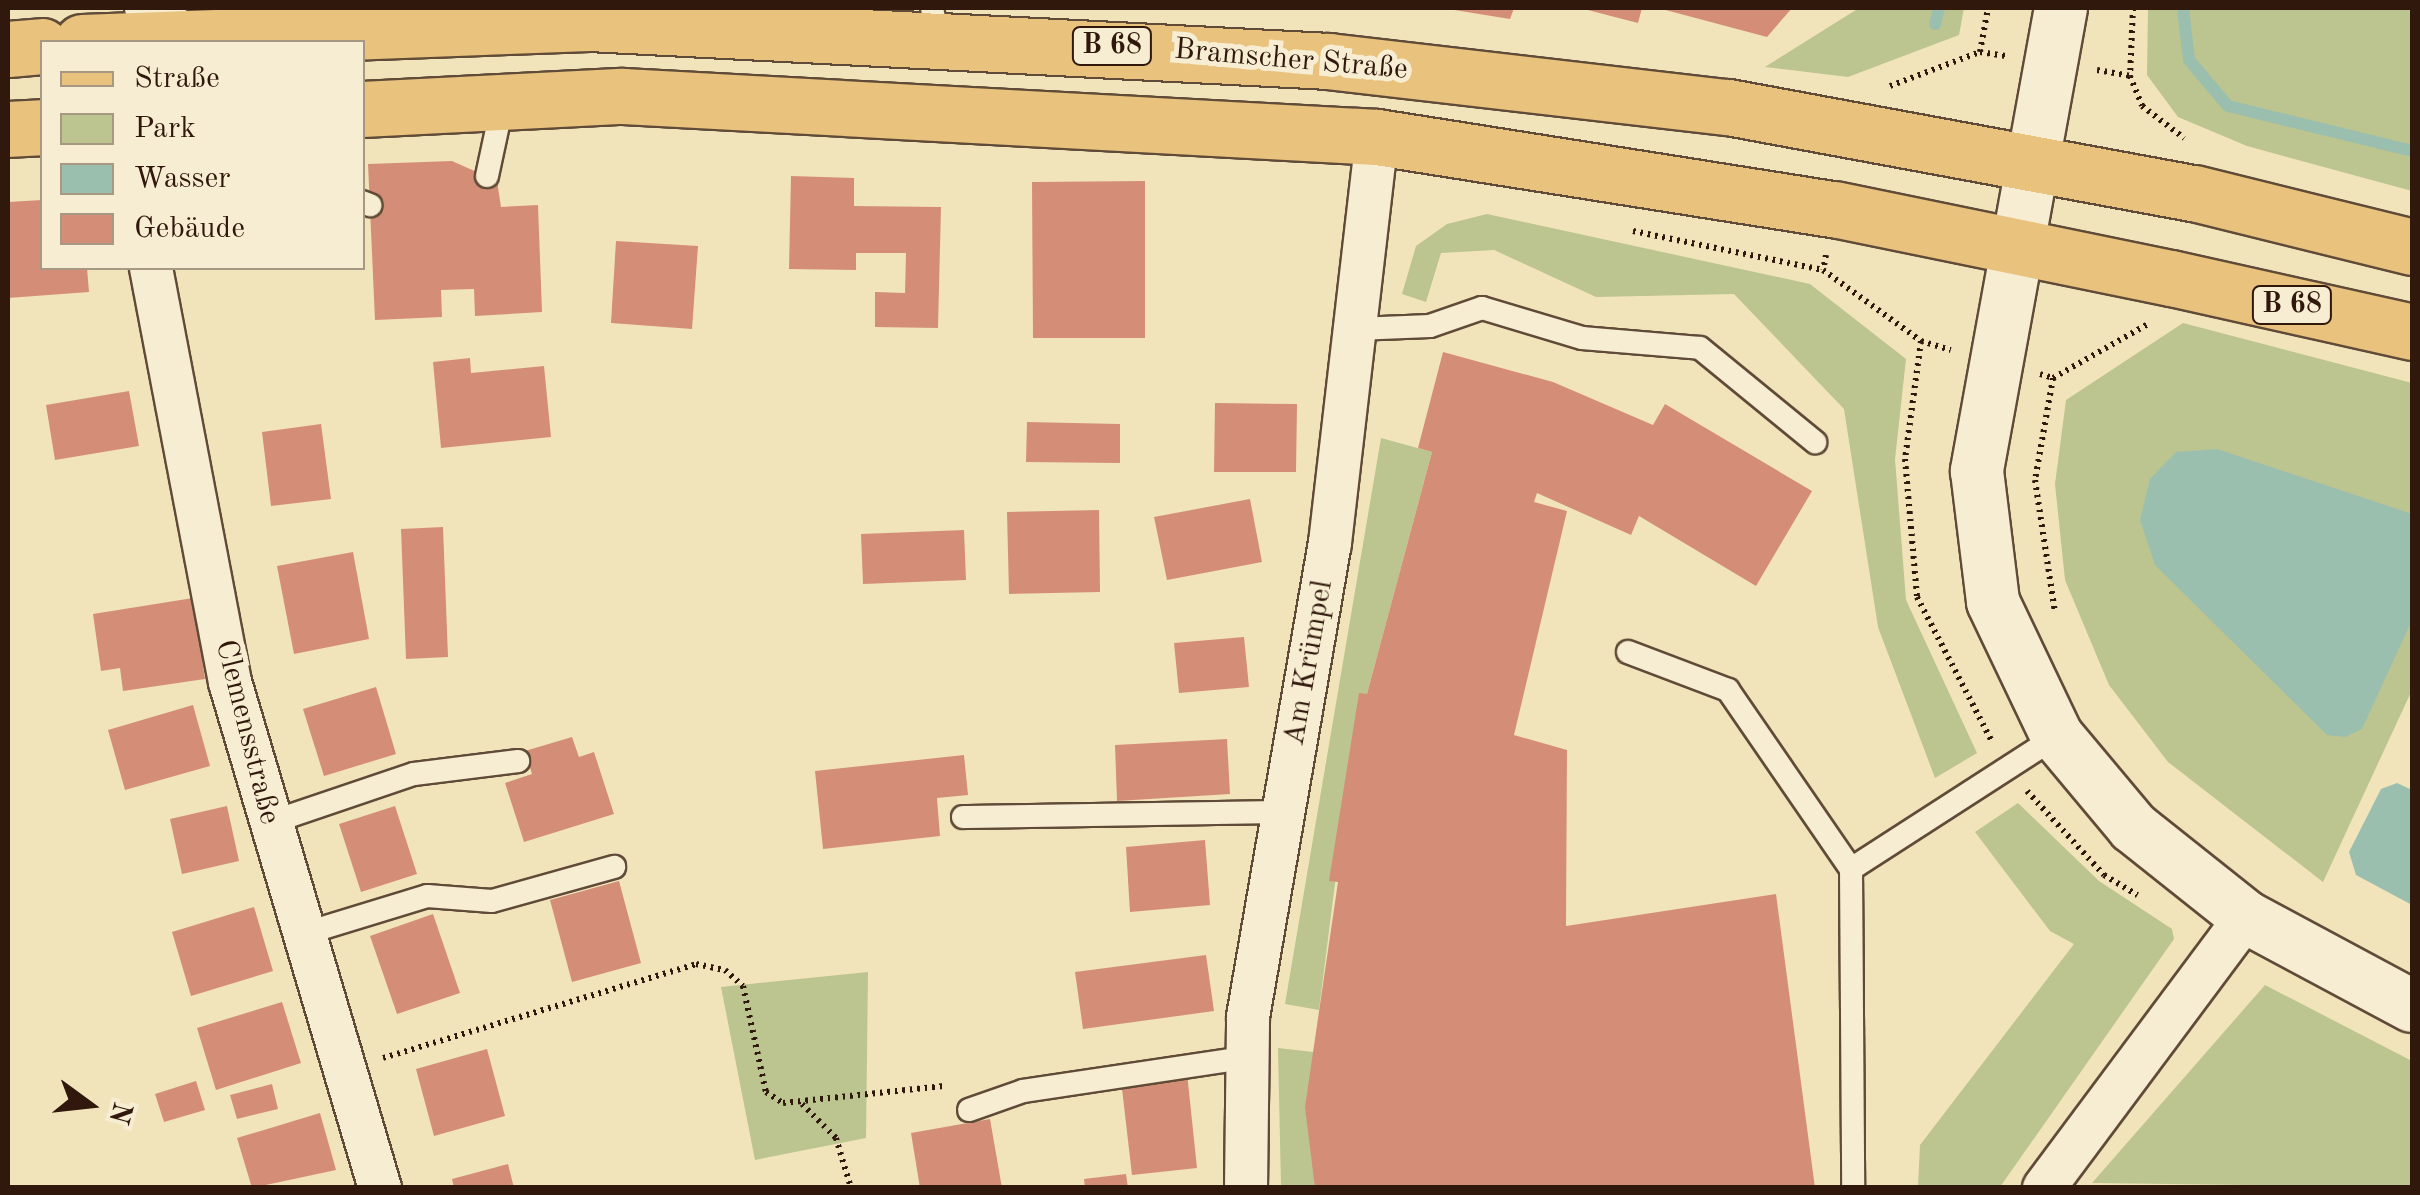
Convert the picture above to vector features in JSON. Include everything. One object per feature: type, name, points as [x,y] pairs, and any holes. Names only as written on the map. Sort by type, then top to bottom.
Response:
[{"type":"main road","name":"Bramscher Straße","points":[[90,40],[165,21],[482,22],[692,17],[935,23],[1328,61],[1728,107],[2033,160]]},
{"type":"main road","points":[[8,49],[40,46]]},
{"type":"main road","name":"B 68","points":[[365,110],[502,106],[623,96],[1377,137],[1834,208],[2412,332]]},
{"type":"main road","points":[[8,129],[40,127]]},
{"type":"main road","name":"B 68","points":[[2033,160],[2194,193],[2412,247]]},
{"type":"street","points":[[2060,8],[1977,471],[1993,602],[2057,736],[2133,827],[2246,917],[2412,1006]]},
{"type":"street","name":"Am Krümpel","points":[[1246,1188],[1243,1058],[1356,330],[1377,137]]},
{"type":"street","name":"Clemensstraße","points":[[151,270],[230,682],[380,1188]]},
{"type":"street","points":[[2044,1188],[2246,917]]},
{"type":"lane","points":[[487,176],[502,106]]},
{"type":"lane","points":[[1356,330],[1430,326],[1482,308],[1582,338],[1700,348],[1815,442]]},
{"type":"lane","points":[[1628,652],[1728,690],[1851,869],[1853,1188]]},
{"type":"lane","points":[[1851,869],[2057,736]]},
{"type":"lane","points":[[269,823],[414,774],[518,762]]},
{"type":"lane","points":[[963,818],[1120,822],[1283,812]]},
{"type":"lane","points":[[303,934],[426,896],[492,901],[614,867]]},
{"type":"lane","points":[[969,1110],[1022,1091],[1243,1058]]},
{"type":"path","points":[[1980,52],[1988,8]]},
{"type":"path","points":[[2130,76],[2133,8]]},
{"type":"path","points":[[1628,230],[1823,270]]},
{"type":"path","points":[[2053,378],[2034,480],[2045,588],[2059,622]]},
{"type":"path","points":[[344,1069],[696,964],[725,970],[743,986],[766,1092],[824,1119],[851,1188]]},
{"type":"green space","points":[[1859,8],[1964,8],[1959,35],[1848,77],[1765,67]]},
{"type":"green space","points":[[2148,8],[2412,8],[2412,191],[2247,146],[2178,117],[2147,75]]},
{"type":"green space","points":[[1487,214],[1810,284],[1906,359],[1895,459],[1906,600],[1977,753],[1935,778],[1878,627],[1844,409],[1734,294],[1596,297],[1494,250],[1441,253],[1426,302],[1402,294],[1416,246],[1447,224]]},
{"type":"green space","points":[[2183,323],[2412,383],[2412,690],[2323,882],[2168,762],[2109,685],[2065,580],[2055,484],[2066,400]]},
{"type":"green space","points":[[1381,438],[1432,452],[1367,694],[1359,694],[1319,1010],[1285,1004]]},
{"type":"green space","points":[[2018,803],[2099,881],[2172,929],[2174,939],[2000,1187],[1918,1187],[1920,1145],[2074,944],[2050,931],[1975,832]]},
{"type":"green space","points":[[868,972],[866,1138],[755,1160],[721,987]]},
{"type":"green space","points":[[2265,985],[2412,1061],[2412,1187],[2092,1183]]},
{"type":"green space","points":[[1278,1048],[1313,1052],[1315,1187],[1281,1187]]},
{"type":"water","points":[[2217,449],[2412,514],[2412,620],[2362,729],[2345,737],[2327,735],[2155,565],[2140,520],[2150,479],[2176,452]]},
{"type":"water","points":[[2397,783],[2412,790],[2412,905],[2356,875],[2349,852],[2381,789]]},
{"type":"building","points":[[1442,8],[1514,8],[1510,19]]},
{"type":"building","points":[[1580,8],[1642,8],[1638,23]]},
{"type":"building","points":[[1658,8],[1792,8],[1767,37]]},
{"type":"building","points":[[452,161],[497,181],[501,207],[538,205],[542,312],[475,316],[474,289],[441,290],[442,317],[375,320],[368,164]]},
{"type":"building","points":[[791,176],[854,178],[854,206],[941,207],[938,328],[875,327],[875,292],[905,293],[906,253],[856,253],[856,270],[789,269]]},
{"type":"building","points":[[1145,181],[1145,338],[1033,338],[1032,182]]},
{"type":"building","points":[[40,200],[40,270],[87,270],[89,292],[8,298],[8,202]]},
{"type":"building","points":[[616,241],[698,246],[692,329],[611,323]]},
{"type":"building","points":[[1443,352],[1553,382],[1653,425],[1665,404],[1812,491],[1756,586],[1639,516],[1631,535],[1537,493],[1534,502],[1567,511],[1514,735],[1567,750],[1566,926],[1776,894],[1815,1188],[1315,1188],[1305,1107],[1338,882],[1329,881],[1359,693],[1367,694],[1432,452],[1418,448]]},
{"type":"building","points":[[470,358],[471,373],[544,366],[551,437],[441,448],[433,362]]},
{"type":"building","points":[[129,391],[139,446],[55,460],[46,405]]},
{"type":"building","points":[[1215,403],[1297,404],[1296,472],[1214,472]]},
{"type":"building","points":[[1027,422],[1120,424],[1120,463],[1026,462]]},
{"type":"building","points":[[321,424],[331,499],[271,506],[262,432]]},
{"type":"building","points":[[1250,499],[1262,562],[1167,580],[1154,517]]},
{"type":"building","points":[[1099,510],[1100,592],[1009,594],[1007,512]]},
{"type":"building","points":[[443,527],[448,657],[406,659],[401,529]]},
{"type":"building","points":[[964,530],[966,580],[863,584],[861,534]]},
{"type":"building","points":[[353,552],[369,639],[294,654],[277,566]]},
{"type":"building","points":[[193,598],[205,679],[123,691],[120,668],[101,671],[93,614]]},
{"type":"building","points":[[1244,637],[1249,687],[1179,693],[1174,643]]},
{"type":"building","points":[[376,687],[396,754],[324,776],[303,709]]},
{"type":"building","points":[[193,705],[210,766],[125,790],[108,730]]},
{"type":"building","points":[[572,737],[579,757],[594,752],[614,814],[524,842],[505,783],[532,774],[525,751]]},
{"type":"building","points":[[1227,739],[1230,794],[1117,801],[1115,745]]},
{"type":"building","points":[[964,755],[968,795],[937,798],[940,836],[823,849],[815,771]]},
{"type":"building","points":[[227,806],[239,861],[182,874],[170,819]]},
{"type":"building","points":[[395,806],[417,874],[361,892],[339,824]]},
{"type":"building","points":[[1205,840],[1210,905],[1130,912],[1126,847]]},
{"type":"building","points":[[619,881],[641,963],[572,982],[550,900]]},
{"type":"building","points":[[254,907],[273,971],[191,996],[172,932]]},
{"type":"building","points":[[433,914],[460,993],[397,1014],[370,936]]},
{"type":"building","points":[[1206,955],[1214,1011],[1083,1029],[1075,972]]},
{"type":"building","points":[[282,1002],[301,1063],[216,1090],[197,1028]]},
{"type":"building","points":[[487,1049],[505,1116],[434,1136],[416,1069]]},
{"type":"building","points":[[1187,1073],[1197,1168],[1132,1175],[1121,1080]]},
{"type":"building","points":[[196,1081],[205,1110],[164,1122],[155,1094]]},
{"type":"building","points":[[272,1084],[278,1109],[237,1119],[230,1095]]},
{"type":"building","points":[[320,1113],[336,1170],[252,1188],[237,1138]]},
{"type":"building","points":[[990,1119],[1002,1188],[920,1188],[911,1133]]},
{"type":"building","points":[[508,1164],[514,1188],[454,1188],[452,1179]]},
{"type":"building","points":[[1126,1174],[1128,1188],[1085,1188],[1084,1179]]},
{"type":"waterway","points":[[1935,24],[1939,8]]},
{"type":"waterway","points":[[2183,8],[2189,60],[2228,106],[2412,151]]}]
